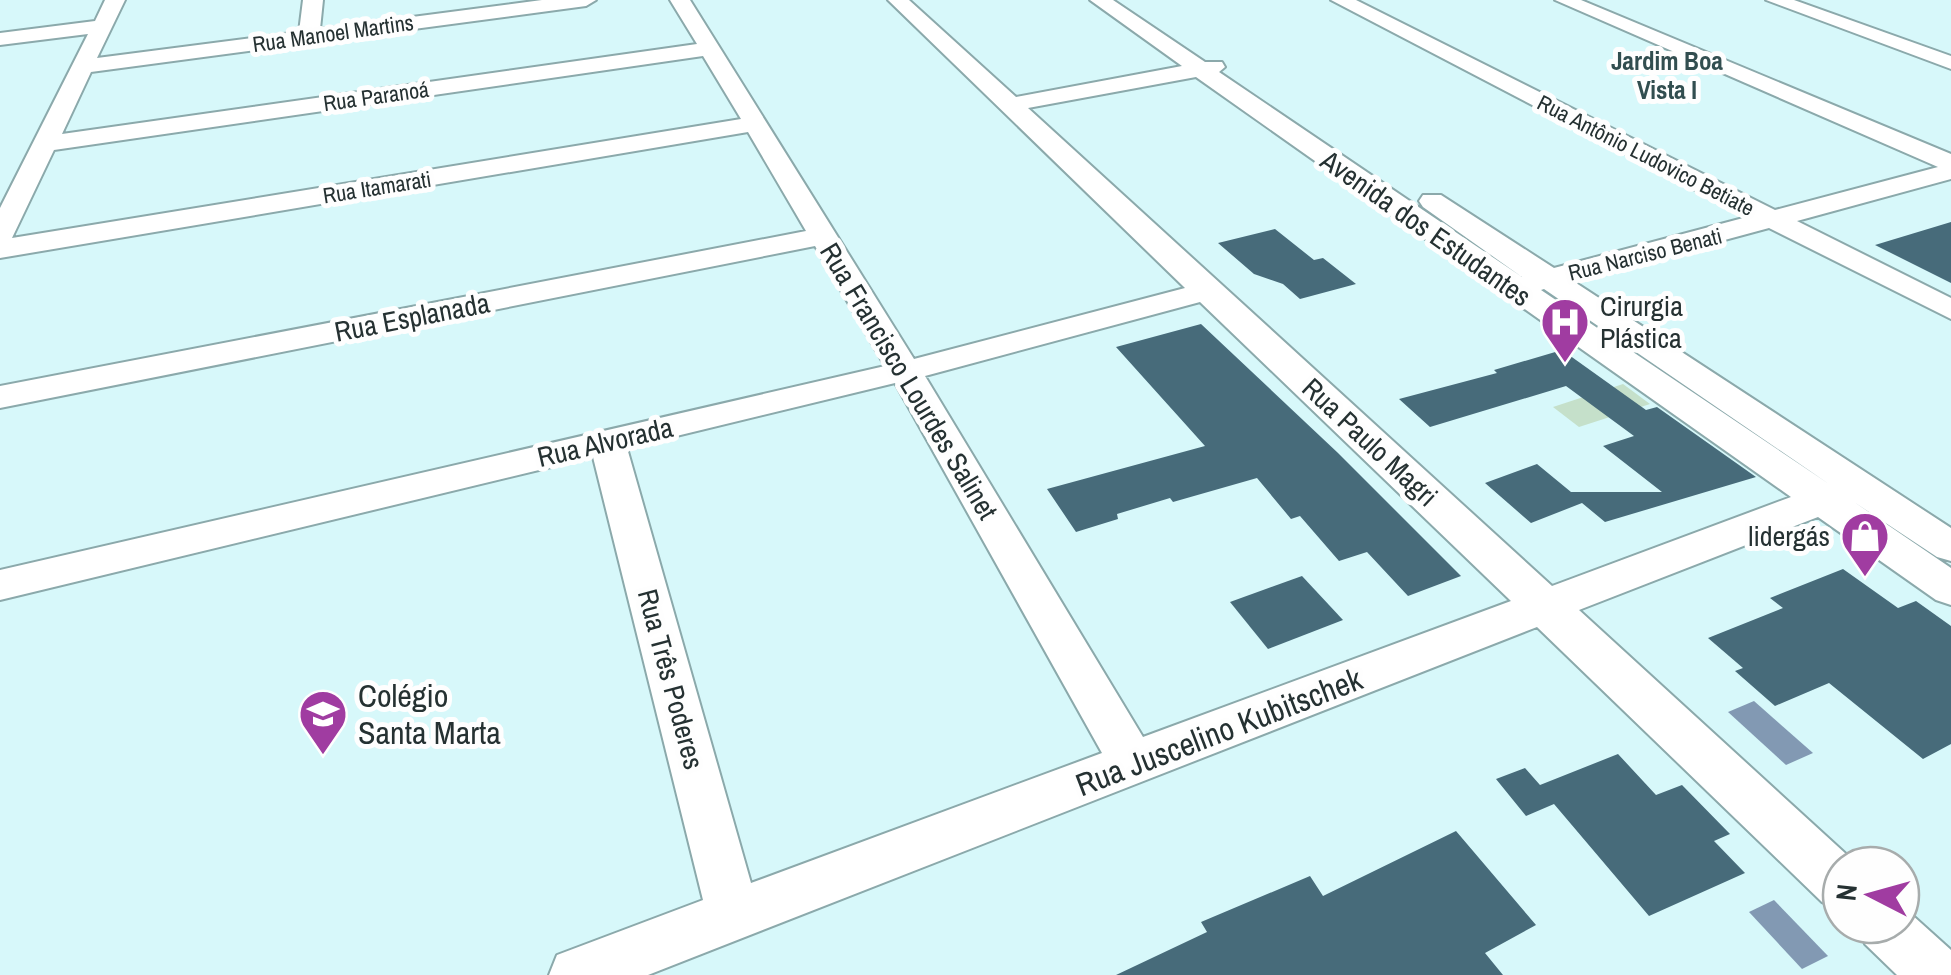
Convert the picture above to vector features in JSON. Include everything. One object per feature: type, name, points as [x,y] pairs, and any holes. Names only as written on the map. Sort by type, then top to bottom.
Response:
[{"type":"street","points":[[0,236],[115,0]]},
{"type":"street","points":[[309,37],[313,0]]},
{"type":"street","name":"Rua Manoel Martins","points":[[80,67],[586,0]]},
{"type":"street","name":"Rua Francisco Lourdes Salinet","points":[[680,0],[904,371],[1134,765]]},
{"type":"street","name":"Rua Paulo Magri","points":[[898,0],[1821,865]]},
{"type":"street","name":"Avenida dos Estudantes","points":[[1100,0],[1215,67],[1548,279],[1841,494],[1951,590]]},
{"type":"street","name":"Avenida dos Estudantes","points":[[1130,0],[1512,288],[1841,494],[1951,547]]},
{"type":"street","name":"Rua Antônio Ludovico Betiate","points":[[1340,0],[1951,310]]},
{"type":"street","points":[[1566,0],[1951,163]]},
{"type":"street","points":[[1776,0],[1951,63]]},
{"type":"street","points":[[0,39],[101,26]]},
{"type":"street","name":"Rua Paranoá","points":[[43,144],[709,48]]},
{"type":"street","points":[[1010,105],[1215,67]]},
{"type":"street","name":"Rua Itamarati","points":[[0,249],[755,124]]},
{"type":"street","name":"Rua Narciso Benati","points":[[1512,288],[1951,172]]},
{"type":"street","name":"Rua Esplanada","points":[[0,398],[823,236]]},
{"type":"street","name":"Rua Alvorada","points":[[0,586],[904,371],[1207,291]]},
{"type":"street","name":"Rua Três Poderes","points":[[607,442],[734,916]]},
{"type":"street","name":"Rua Juscelino Kubitschek","points":[[577,975],[1841,494]]},
{"type":"street","points":[[1906,945],[1938,975]]},
{"type":"green space","points":[[1623,384],[1650,404],[1579,427],[1553,407]]},
{"type":"water","points":[[1754,701],[1813,753],[1786,765],[1728,712]]},
{"type":"water","points":[[1774,900],[1828,956],[1802,969],[1749,912]]},
{"type":"building","points":[[1951,222],[1951,283],[1875,245]]},
{"type":"building","points":[[1275,229],[1314,260],[1323,258],[1356,284],[1300,299],[1283,284],[1254,274],[1218,243]]},
{"type":"building","points":[[1201,324],[1461,576],[1408,596],[1367,552],[1339,561],[1300,516],[1291,519],[1257,478],[1173,502],[1170,498],[1076,532],[1047,489],[1205,446],[1116,347]]},
{"type":"building","points":[[1562,350],[1646,410],[1657,407],[1756,477],[1605,522],[1582,503],[1531,523],[1485,483],[1537,464],[1571,492],[1662,492],[1603,446],[1634,436],[1566,386],[1430,427],[1399,399],[1497,373],[1494,370]]},
{"type":"building","points":[[1843,569],[1898,608],[1916,601],[1951,626],[1951,744],[1923,759],[1829,683],[1775,706],[1735,671],[1743,668],[1708,638],[1783,608],[1770,598]]},
{"type":"building","points":[[1302,576],[1343,620],[1268,649],[1230,602]]},
{"type":"building","points":[[1618,754],[1656,795],[1682,785],[1730,834],[1714,841],[1745,873],[1649,916],[1554,804],[1526,816],[1496,779],[1525,768],[1540,785]]},
{"type":"building","points":[[1456,831],[1536,925],[1485,953],[1503,975],[1116,975],[1207,932],[1201,922],[1310,876],[1323,896]]},
{"type":"place","name":"Cirurgia Plástica","points":[[1565,364]]},
{"type":"place","name":"lidergás","points":[[1865,578]]},
{"type":"place","name":"Colégio Santa Marta","points":[[323,756]]},
{"type":"district","name":"Jardim Boa Vista I","points":[[1667,76]]}]
